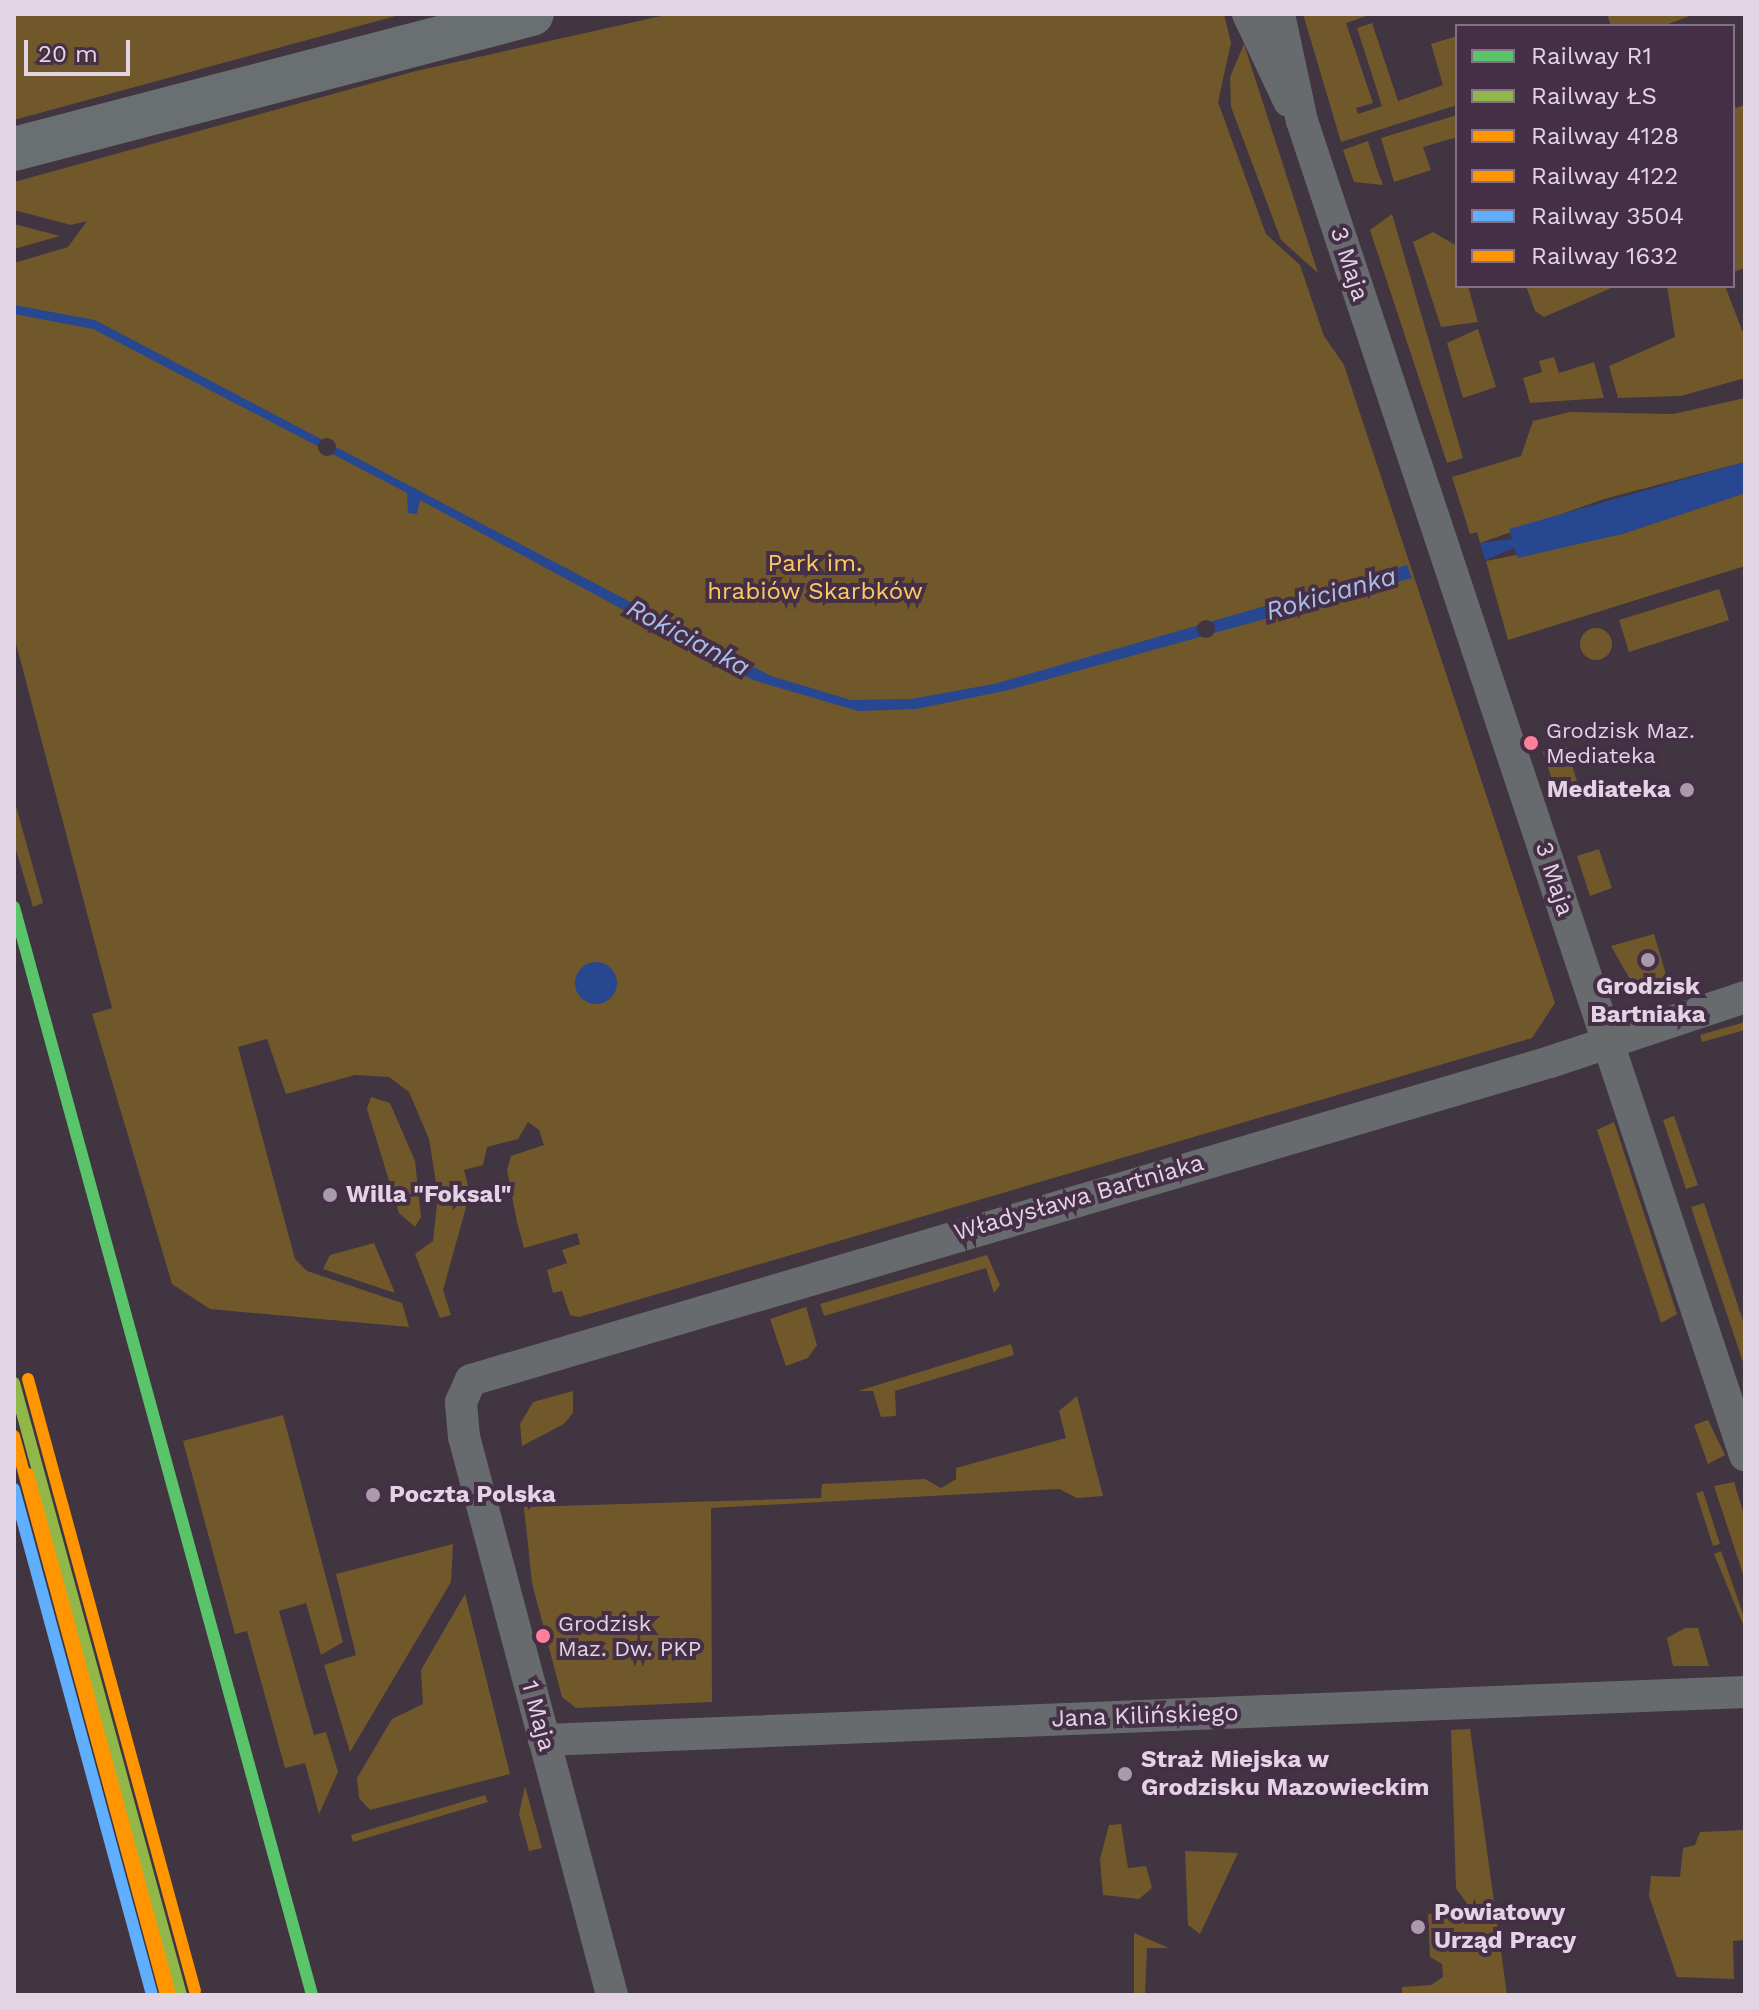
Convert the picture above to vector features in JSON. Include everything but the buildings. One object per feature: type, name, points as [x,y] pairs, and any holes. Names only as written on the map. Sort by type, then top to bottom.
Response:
[{"type":"street","points":[[14,149],[532,14]]},
{"type":"street","name":"3 Maja","points":[[1248,14],[1263,57],[1302,121]]},
{"type":"street","name":"3 Maja","points":[[1279,14],[1302,121],[1745,1455]]},
{"type":"street","name":"Władysława Bartniaka","points":[[464,1437],[464,1389],[493,1368],[1608,1042],[1745,997]]},
{"type":"street","name":"1 Maja","points":[[464,1437],[612,1995]]},
{"type":"street","name":"Jana Kilińskiego","points":[[544,1740],[1745,1692]]},
{"type":"green space","points":[[14,14],[403,14],[14,120]]},
{"type":"green space","name":"Park im. hrabiów Skarbków","points":[[670,14],[1224,14],[1231,43],[1218,102],[1266,234],[1300,265],[1324,336],[1344,365],[1555,1003],[1532,1038],[579,1317],[570,1315],[562,1291],[553,1293],[547,1270],[567,1263],[562,1250],[580,1244],[577,1233],[524,1248],[517,1222],[507,1170],[511,1156],[544,1145],[539,1130],[528,1122],[518,1139],[487,1147],[483,1165],[464,1170],[470,1193],[443,1290],[451,1315],[440,1318],[415,1254],[433,1241],[438,1195],[429,1139],[409,1092],[389,1077],[355,1075],[286,1094],[267,1039],[238,1047],[295,1259],[307,1271],[402,1303],[409,1327],[210,1309],[172,1284],[92,1014],[112,1008],[14,636],[14,263],[68,247],[87,221],[71,225],[14,210],[14,182],[416,71]]},
{"type":"green space","points":[[1303,14],[1372,14],[1346,23],[1373,103],[1356,108],[1358,114],[1382,106],[1357,28],[1372,23],[1398,101],[1443,85],[1431,44],[1455,37],[1455,106],[1341,142]]},
{"type":"green space","points":[[1607,14],[1695,14],[1668,24],[1610,24]]},
{"type":"green space","points":[[1244,44],[1318,273],[1281,240],[1231,107],[1230,77]]},
{"type":"green space","points":[[1735,105],[1736,108],[1745,105],[1745,268],[1735,271]]},
{"type":"green space","points":[[1455,116],[1455,138],[1423,147],[1431,170],[1394,182],[1381,138]]},
{"type":"green space","points":[[1368,141],[1383,185],[1354,182],[1343,150]]},
{"type":"green space","points":[[1392,214],[1463,458],[1447,463],[1370,230]]},
{"type":"green space","points":[[14,224],[60,236],[14,249]]},
{"type":"green space","points":[[1433,232],[1455,245],[1455,288],[1469,288],[1478,322],[1441,327],[1413,242]]},
{"type":"green space","points":[[1527,288],[1611,288],[1544,317],[1535,311]]},
{"type":"green space","points":[[1667,288],[1726,288],[1745,338],[1745,378],[1681,396],[1618,398],[1609,366],[1675,337]]},
{"type":"green space","points":[[1478,329],[1496,387],[1463,398],[1447,343]]},
{"type":"green space","points":[[1554,357],[1559,373],[1594,362],[1604,398],[1530,403],[1523,378],[1542,372],[1539,361]]},
{"type":"green space","points":[[1745,398],[1745,462],[1604,499],[1480,543],[1477,532],[1470,534],[1452,477],[1521,456],[1533,421],[1570,412],[1673,414]]},
{"type":"green space","points":[[1745,493],[1745,566],[1508,640],[1486,561],[1622,534]]},
{"type":"green space","points":[[1719,589],[1729,620],[1629,652],[1619,620]]},
{"type":"green space","points":[[1596,628],[1607,633],[1612,644],[1607,655],[1596,660],[1585,655],[1580,644],[1585,633]]},
{"type":"green space","points":[[1566,745],[1579,788],[1557,795],[1543,752]]},
{"type":"green space","points":[[14,799],[43,903],[33,907],[14,843]]},
{"type":"green space","points":[[1599,849],[1612,888],[1590,896],[1577,856]]},
{"type":"green space","points":[[1654,934],[1670,988],[1631,981],[1611,946]]},
{"type":"green space","points":[[1745,1022],[1745,1030],[1702,1042],[1700,1035]]},
{"type":"green space","points":[[371,1097],[390,1103],[415,1161],[421,1217],[415,1227],[399,1213],[367,1109]]},
{"type":"green space","points":[[1674,1116],[1698,1185],[1686,1189],[1663,1120]]},
{"type":"green space","points":[[1614,1122],[1677,1314],[1661,1323],[1597,1130]]},
{"type":"green space","points":[[1704,1203],[1745,1327],[1745,1368],[1691,1207]]},
{"type":"green space","points":[[374,1243],[395,1293],[323,1269],[330,1255]]},
{"type":"green space","points":[[987,1255],[1000,1285],[994,1293],[986,1268],[824,1316],[820,1304]]},
{"type":"green space","points":[[806,1307],[817,1345],[808,1358],[786,1366],[770,1319]]},
{"type":"green space","points":[[1011,1344],[1014,1355],[895,1391],[896,1416],[881,1417],[873,1391],[858,1391]]},
{"type":"green space","points":[[573,1391],[573,1413],[564,1424],[522,1446],[520,1424],[533,1402]]},
{"type":"green space","points":[[1077,1396],[1103,1496],[1077,1498],[1059,1489],[711,1508],[712,1702],[576,1708],[562,1697],[532,1583],[524,1507],[821,1498],[822,1484],[925,1479],[941,1488],[956,1479],[956,1468],[1066,1438],[1059,1411]]},
{"type":"green space","points":[[283,1415],[343,1642],[321,1655],[306,1603],[279,1611],[314,1735],[326,1732],[338,1772],[319,1814],[305,1763],[285,1768],[247,1631],[235,1634],[183,1441]]},
{"type":"green space","points":[[1708,1420],[1725,1455],[1708,1464],[1694,1425]]},
{"type":"green space","points":[[1734,1482],[1745,1518],[1745,1580],[1714,1486]]},
{"type":"green space","points":[[1703,1491],[1720,1544],[1713,1546],[1696,1493]]},
{"type":"green space","points":[[453,1544],[451,1582],[350,1752],[324,1665],[356,1655],[336,1574]]},
{"type":"green space","points":[[1721,1551],[1745,1620],[1745,1629],[1714,1554]]},
{"type":"green space","points":[[465,1594],[510,1774],[370,1810],[359,1798],[357,1778],[392,1719],[423,1704],[421,1670]]},
{"type":"green space","points":[[1685,1628],[1698,1628],[1709,1666],[1673,1666],[1667,1638]]},
{"type":"green space","points":[[1470,1729],[1507,1995],[1402,1995],[1402,1987],[1431,1985],[1443,1977],[1442,1964],[1430,1957],[1428,1914],[1458,1916],[1468,1905],[1456,1888],[1451,1730]]},
{"type":"green space","points":[[525,1786],[542,1848],[529,1851],[519,1814]]},
{"type":"green space","points":[[485,1795],[488,1802],[353,1842],[351,1835]]},
{"type":"green space","points":[[1121,1824],[1128,1868],[1146,1866],[1152,1888],[1139,1899],[1103,1895],[1100,1859],[1109,1825]]},
{"type":"green space","points":[[1745,1830],[1745,1940],[1733,1941],[1734,1979],[1677,1977],[1649,1896],[1651,1876],[1680,1877],[1683,1848],[1695,1845],[1700,1832]]},
{"type":"green space","points":[[1185,1851],[1238,1853],[1200,1934],[1188,1925]]},
{"type":"green space","points":[[1134,1933],[1169,1948],[1147,1948],[1145,1995],[1134,1995]]},
{"type":"water","name":"Rokicianka","points":[[14,305],[95,320],[771,676],[851,700],[911,699],[994,684],[1407,565],[1412,578],[1009,690],[916,709],[858,711],[753,680],[420,500],[417,514],[408,513],[407,493],[93,329],[14,314]]},
{"type":"water","points":[[1745,462],[1745,493],[1622,534],[1518,558],[1514,548],[1485,560],[1480,543],[1512,539],[1509,529]]},
{"type":"water","points":[[596,962],[611,968],[617,983],[611,998],[596,1004],[581,998],[575,983],[581,968]]},
{"type":"pier","points":[[327,438],[336,447],[327,456],[318,447]]},
{"type":"pier","points":[[1202,620],[1210,620],[1215,629],[1213,636],[1202,638],[1197,633],[1197,625]]},
{"type":"rail line","name":"R1","points":[[14,907],[312,1995]]},
{"type":"rail line","name":"4122","points":[[28,1379],[195,1991]]},
{"type":"rail line","name":"ŁS","points":[[14,1383],[181,1995]]},
{"type":"rail line","name":"4128","points":[[14,1436],[166,1995]]},
{"type":"rail line","name":"1632","points":[[28,1474],[169,1991]]},
{"type":"rail line","name":"3504","points":[[14,1489],[152,1995]]},
{"type":"place","name":"Grodzisk Maz. Mediateka","points":[[1531,743]]},
{"type":"place","name":"Mediateka","points":[[1687,790]]},
{"type":"place","name":"Grodzisk Bartniaka","points":[[1648,960]]},
{"type":"place","name":"Willa \"Foksal\"","points":[[330,1195]]},
{"type":"place","name":"Poczta Polska","points":[[373,1495]]},
{"type":"place","name":"Grodzisk Maz. Dw. PKP","points":[[543,1636]]},
{"type":"place","name":"Straż Miejska w Grodzisku Mazowieckim","points":[[1125,1774]]},
{"type":"place","name":"Powiatowy Urząd Pracy","points":[[1418,1927]]}]
